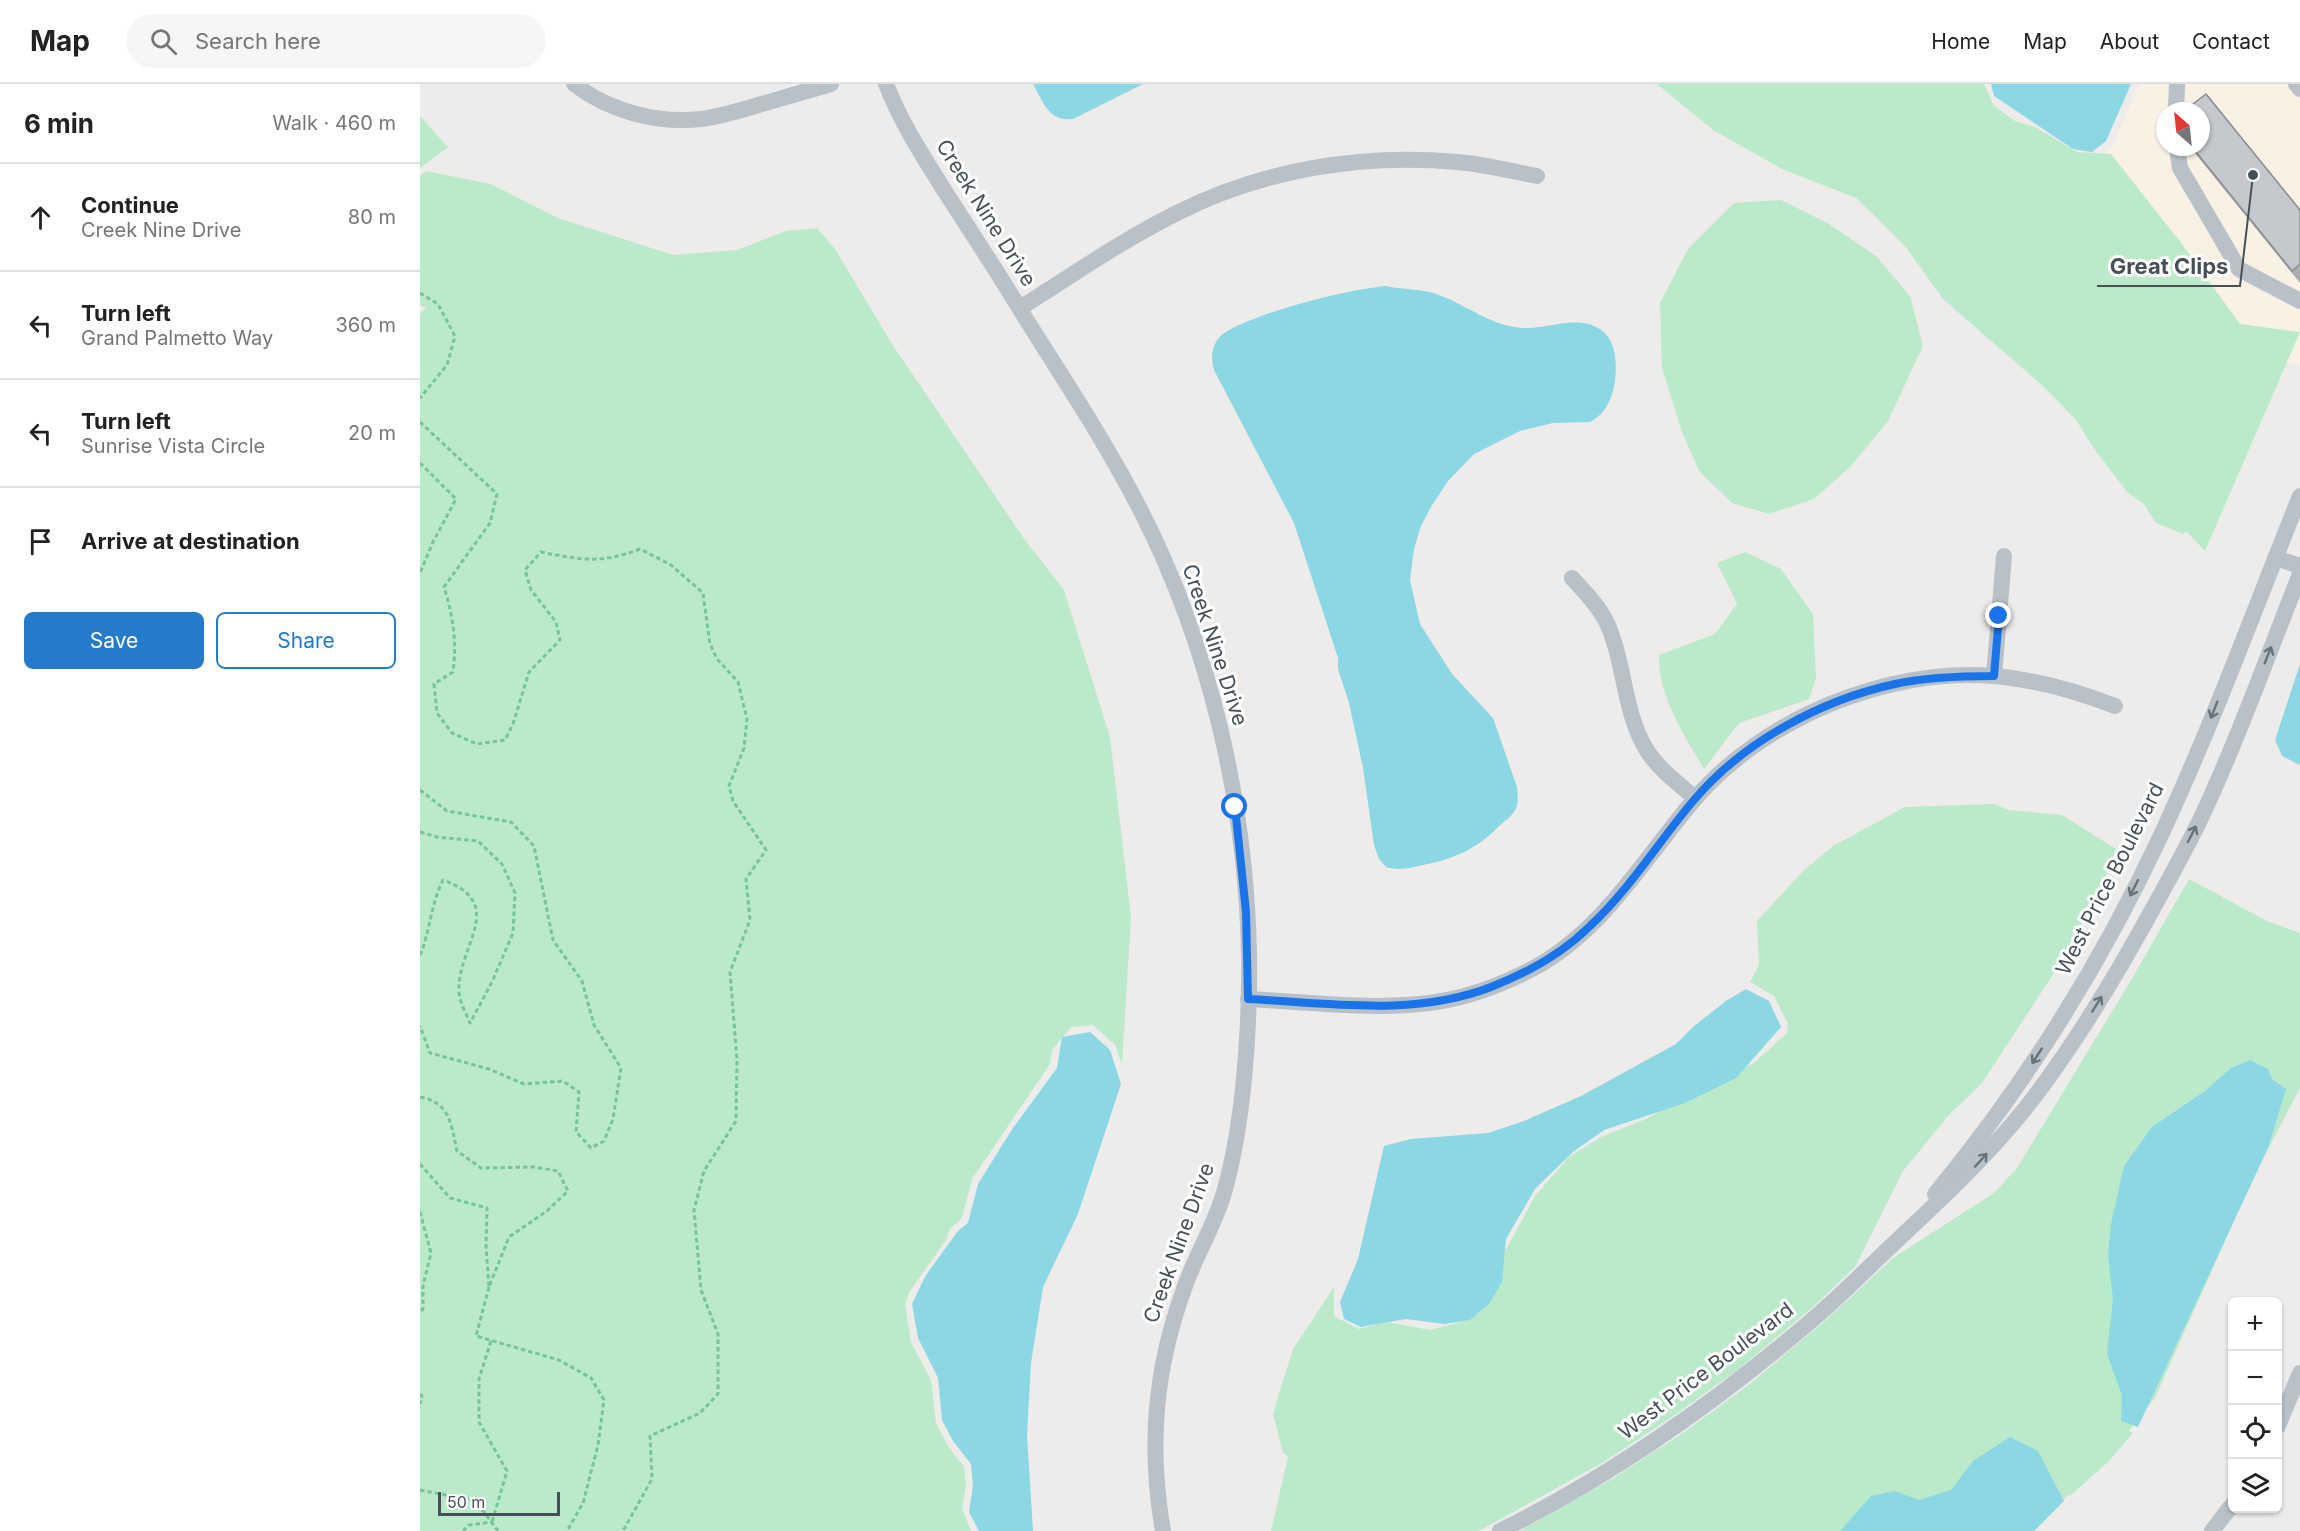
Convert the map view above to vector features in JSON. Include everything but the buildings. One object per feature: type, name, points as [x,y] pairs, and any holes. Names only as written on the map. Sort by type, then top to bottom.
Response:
[{"type":"street","points":[[574,84],[618,109],[651,116],[691,119],[729,113],[831,84]]},
{"type":"street","name":"Creek Nine Drive","points":[[886,84],[923,155],[1020,308],[1142,512],[1180,599],[1196,644],[1222,735],[1238,831],[1246,912],[1248,999],[1242,1090],[1232,1164],[1217,1213],[1185,1284],[1160,1372],[1154,1453],[1156,1488],[1163,1531]]},
{"type":"street","points":[[2177,102],[2178,84]]},
{"type":"street","points":[[2296,84],[2300,89]]},
{"type":"street","points":[[2178,156],[2180,168],[2239,269],[2300,301]]},
{"type":"street","points":[[1020,308],[1176,213],[1225,191],[1275,176],[1331,165],[1401,159],[1458,162],[1537,176]]},
{"type":"street","name":"West Price Boulevard","points":[[1893,1245],[1957,1167],[2017,1087],[2067,1009],[2113,930],[2172,811],[2300,496]]},
{"type":"street","points":[[1994,676],[2004,556]]},
{"type":"street","points":[[2275,558],[2300,566]]},
{"type":"street","name":"West Price Boulevard","points":[[1500,1531],[1607,1471],[1678,1425],[1745,1375],[1820,1313],[1965,1178],[2024,1110],[2067,1051],[2115,976],[2201,818],[2300,574]]},
{"type":"street","points":[[1572,578],[1600,611],[1611,633],[1636,726],[1647,750],[1665,771],[1695,798]]},
{"type":"street","points":[[1248,999],[1382,1005],[1424,1004],[1473,993],[1510,979],[1553,956],[1590,927],[1610,906],[1695,798],[1735,761],[1764,740],[1829,705],[1863,692],[1930,678],[1994,676],[2074,690],[2115,706]]},
{"type":"street","points":[[2282,1414],[2300,1373]]},
{"type":"street","points":[[2212,1531],[2228,1510]]},
{"type":"path","points":[[420,293],[438,304],[455,336],[447,365],[420,398]]},
{"type":"path","points":[[420,422],[496,494],[490,523],[444,587],[452,614],[456,652],[453,672],[434,684],[437,713],[452,733],[477,744],[505,740],[513,724],[529,672],[560,640],[556,622],[531,590],[525,570],[541,552],[579,560],[616,558],[640,549],[671,565],[703,593],[710,644],[717,659],[738,682],[747,719],[744,748],[729,786],[733,801],[766,850],[746,879],[750,920],[730,972],[737,1060],[736,1121],[704,1171],[694,1210],[701,1290],[718,1334],[718,1394],[700,1413],[650,1436],[652,1479],[623,1531]]},
{"type":"path","points":[[420,463],[456,499],[433,542],[420,573]]},
{"type":"path","points":[[420,790],[447,811],[511,822],[534,846],[553,940],[582,981],[594,1025],[621,1068],[613,1119],[604,1141],[591,1148],[576,1132],[579,1092],[563,1081],[524,1084],[489,1069],[430,1053],[420,1026]]},
{"type":"path","points":[[420,832],[478,841],[502,864],[515,893],[513,933],[492,982],[470,1023],[459,992],[464,961],[478,925],[475,902],[459,886],[443,880],[434,899],[426,942],[420,956]]},
{"type":"path","points":[[420,1097],[432,1100],[448,1114],[457,1151],[481,1168],[534,1167],[558,1172],[568,1191],[547,1211],[509,1237],[489,1287],[476,1336],[559,1360],[591,1378],[604,1400],[598,1445],[583,1503],[567,1531]]},
{"type":"path","points":[[420,1164],[450,1198],[487,1208],[486,1246],[489,1287]]},
{"type":"path","points":[[420,1212],[430,1253],[423,1286],[423,1310],[420,1311]]},
{"type":"path","points":[[491,1341],[479,1379],[479,1422],[507,1471],[492,1521]]},
{"type":"path","points":[[420,1394],[422,1396],[420,1404]]},
{"type":"path","points":[[420,1490],[476,1501],[498,1531]]},
{"type":"path","points":[[463,1531],[470,1525],[492,1521]]},
{"type":"shaded area","points":[[2139,84],[2169,84],[2168,102],[2156,102],[2156,156],[2170,156],[2172,169],[2232,274],[2300,311],[2300,365],[2282,362],[2260,346],[2195,279],[2101,156],[2113,145]]},
{"type":"shaded area","points":[[2186,84],[2300,84],[2300,291],[2244,262],[2188,166],[2186,156],[2210,156],[2210,102],[2185,102]]},
{"type":"green space","points":[[1657,84],[1984,84],[1994,106],[2015,121],[2035,127],[2077,152],[2111,154],[2182,244],[2240,324],[2300,332],[2205,551],[2186,531],[2183,534],[2156,523],[2143,503],[2127,492],[2095,450],[2076,420],[2044,387],[1943,299],[1905,246],[1856,198],[1782,169],[1713,130]]},
{"type":"green space","points":[[420,116],[448,147],[420,168]]},
{"type":"green space","points":[[426,171],[491,184],[558,218],[673,255],[737,250],[786,231],[817,228],[835,249],[892,344],[1025,540],[1064,590],[1110,737],[1131,917],[1122,1064],[1115,1045],[1093,1025],[1071,1027],[1052,1050],[1050,1064],[972,1179],[962,1218],[950,1229],[946,1240],[910,1291],[905,1304],[911,1342],[931,1380],[936,1423],[948,1446],[964,1467],[966,1485],[962,1509],[971,1531],[420,1531],[420,314],[426,308],[420,305],[420,176]]},
{"type":"green space","points":[[1781,200],[1829,224],[1876,256],[1910,296],[1923,346],[1888,421],[1850,467],[1814,499],[1769,514],[1732,503],[1699,471],[1682,432],[1662,368],[1660,303],[1688,249],[1734,203]]},
{"type":"green space","points":[[1745,552],[1781,569],[1813,614],[1816,678],[1809,699],[1739,723],[1704,769],[1681,729],[1668,700],[1660,670],[1659,655],[1715,634],[1737,604],[1717,563]]},
{"type":"green space","points":[[1994,804],[2009,810],[2062,815],[2116,849],[2101,888],[2054,973],[1982,1083],[1948,1116],[1903,1171],[1855,1267],[1814,1306],[1740,1368],[1672,1417],[1602,1463],[1479,1531],[1271,1531],[1288,1456],[1283,1453],[1273,1413],[1293,1349],[1334,1287],[1334,1316],[1359,1329],[1387,1322],[1430,1330],[1468,1320],[1535,1196],[1569,1157],[1601,1137],[1648,1118],[1713,1082],[1754,1063],[1787,1033],[1788,1024],[1774,996],[1750,982],[1759,965],[1757,921],[1804,870],[1833,846],[1905,807]]},
{"type":"green space","points":[[2189,879],[2267,921],[2300,933],[2300,1088],[2254,1176],[2155,1398],[2129,1431],[2133,1433],[2108,1462],[2070,1496],[2068,1495],[2034,1531],[1520,1531],[1612,1479],[1683,1433],[1751,1383],[1826,1320],[1893,1258],[1994,1193],[2017,1168],[2133,977]]},
{"type":"water","points":[[1033,84],[1143,84],[1073,119],[1065,119],[1052,114]]},
{"type":"water","points":[[1991,84],[2131,84],[2106,141],[2092,152],[2073,149],[1994,96]]},
{"type":"water","points":[[1385,286],[1433,293],[1501,324],[1524,328],[1564,323],[1592,325],[1606,334],[1610,340],[1616,366],[1610,399],[1596,419],[1590,422],[1553,423],[1520,431],[1474,454],[1448,481],[1421,526],[1414,549],[1410,580],[1420,624],[1452,674],[1493,718],[1517,787],[1518,800],[1510,817],[1473,847],[1445,860],[1401,869],[1386,867],[1379,859],[1374,845],[1363,768],[1349,703],[1338,669],[1338,658],[1294,523],[1215,372],[1212,361],[1215,344],[1221,335],[1240,324],[1308,301]]},
{"type":"water","points":[[2300,664],[2300,765],[2282,756],[2275,740]]},
{"type":"water","points":[[1746,989],[1769,1001],[1781,1027],[1736,1078],[1685,1103],[1604,1130],[1573,1152],[1535,1189],[1506,1239],[1502,1282],[1489,1304],[1470,1320],[1444,1324],[1406,1319],[1361,1327],[1344,1319],[1340,1302],[1358,1259],[1384,1146],[1411,1139],[1488,1133],[1524,1121],[1581,1096],[1676,1044],[1694,1026],[1726,1001]]},
{"type":"water","points":[[1090,1032],[1110,1050],[1121,1084],[1078,1214],[1043,1287],[1031,1363],[1027,1435],[1033,1531],[979,1531],[969,1512],[973,1486],[971,1464],[953,1441],[942,1420],[938,1378],[918,1338],[912,1304],[926,1275],[958,1231],[968,1223],[978,1184],[1013,1128],[1057,1068],[1062,1037]]},
{"type":"water","points":[[2250,1060],[2268,1069],[2272,1079],[2286,1089],[2268,1148],[2138,1427],[2121,1421],[2122,1395],[2107,1354],[2113,1299],[2108,1255],[2111,1224],[2124,1166],[2152,1127],[2205,1091],[2231,1068]]},
{"type":"water","points":[[2010,1437],[2038,1451],[2064,1501],[2034,1531],[1840,1531],[1871,1496],[1895,1491],[1919,1500],[1951,1490],[1973,1461]]},
{"type":"place","name":"Great Clips","points":[[2253,175]]},
{"type":"route","points":[[1235,807],[1243,871],[1249,953],[1248,999],[1403,1005],[1424,1004],[1473,993],[1532,969],[1590,927],[1610,906],[1695,798],[1735,761],[1764,740],[1829,705],[1863,692],[1930,678],[1994,676],[1999,616]]}]
